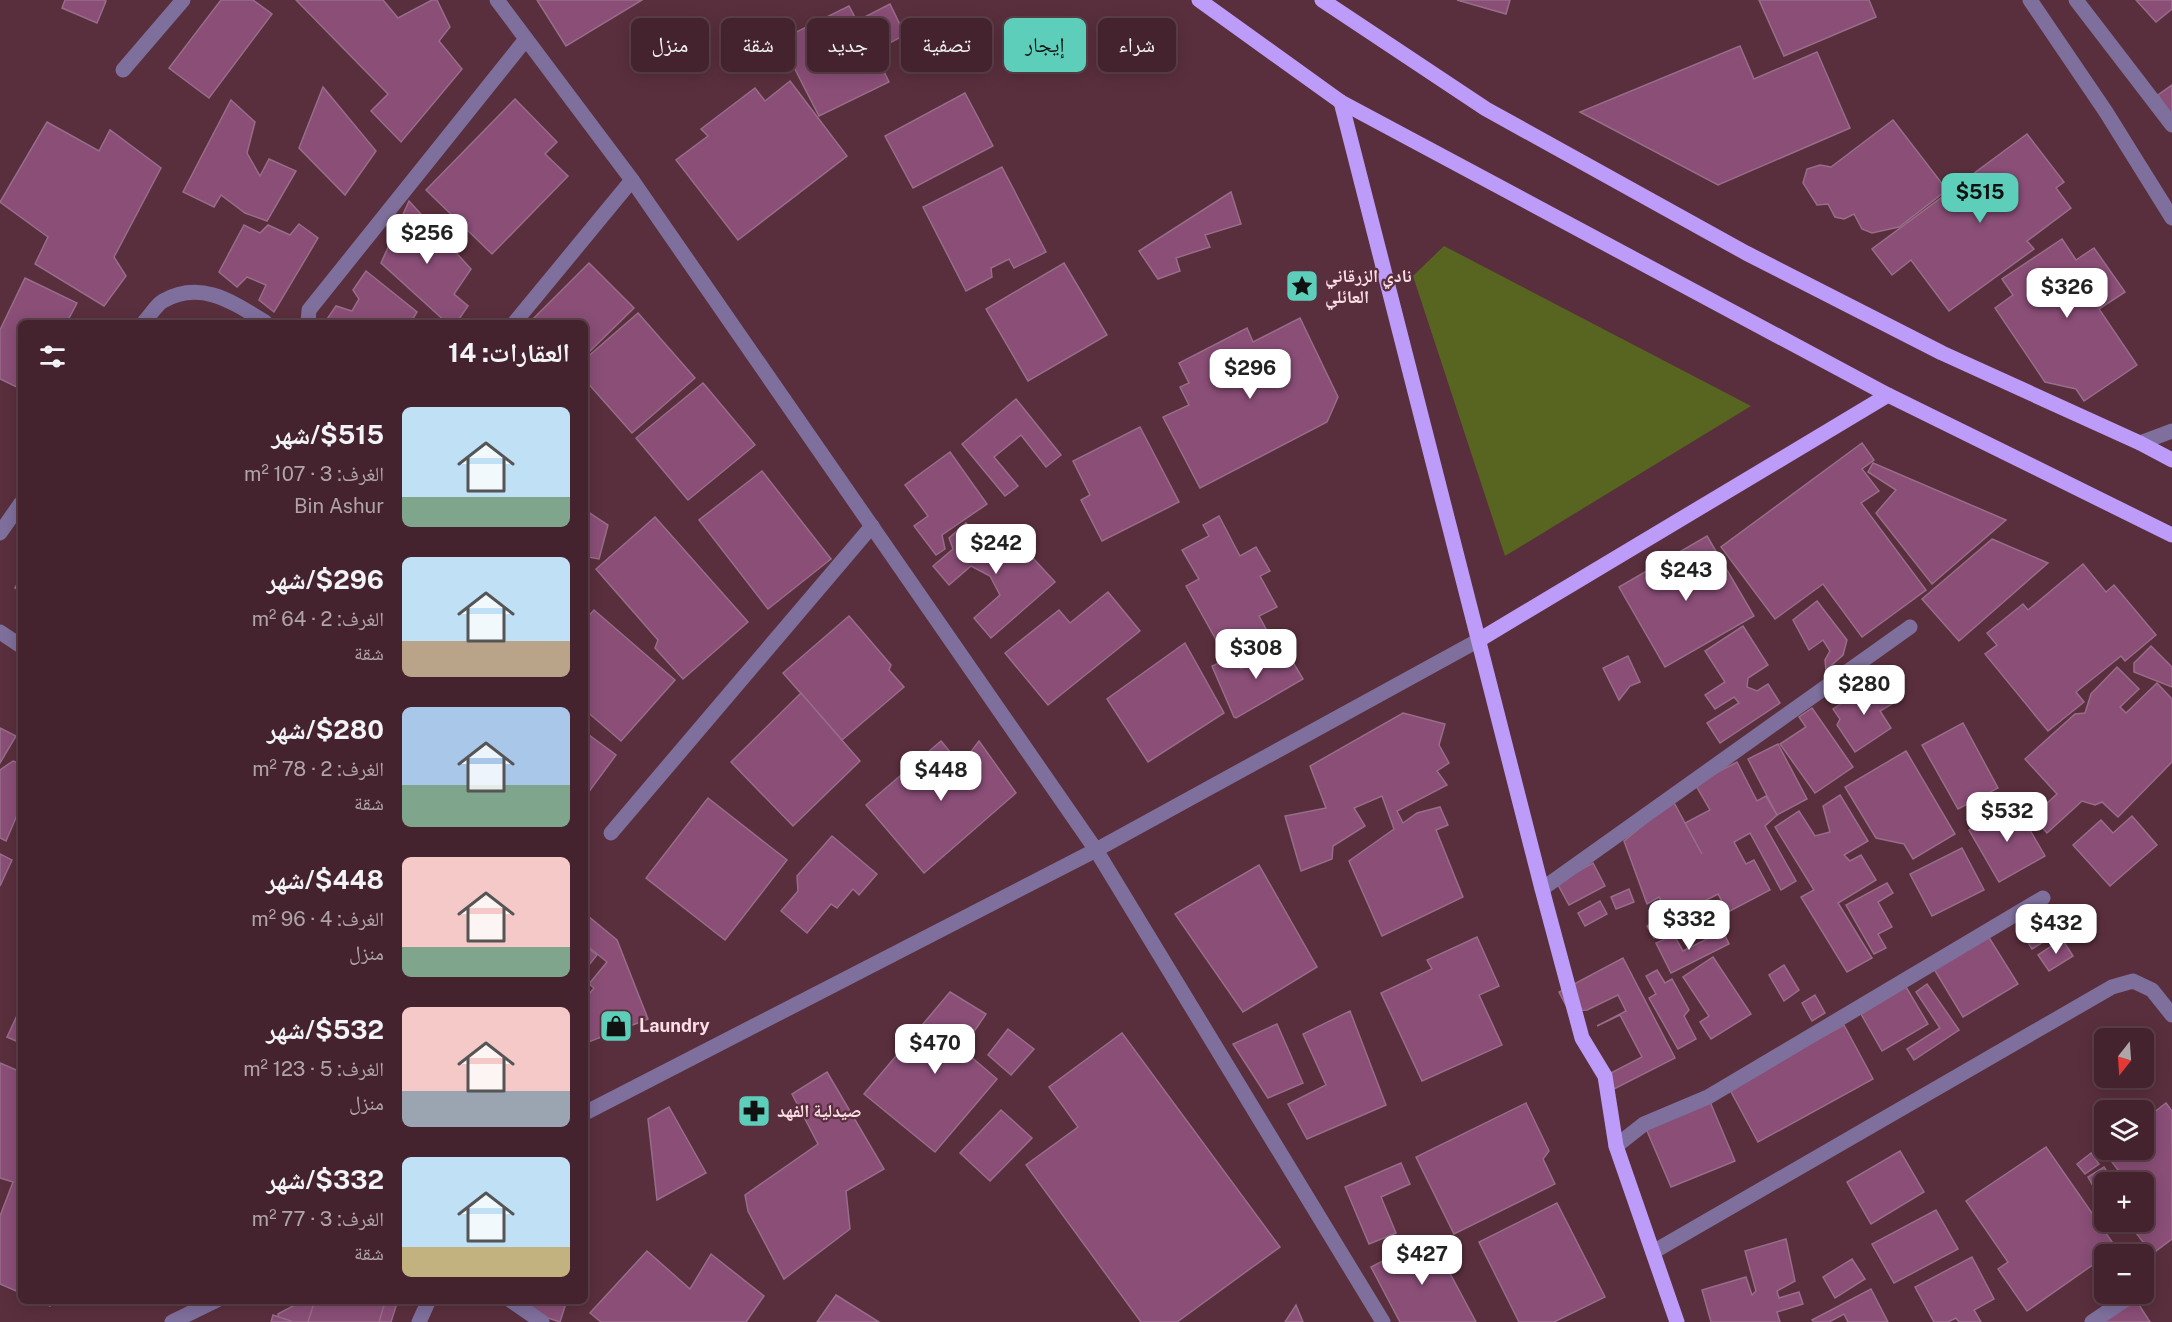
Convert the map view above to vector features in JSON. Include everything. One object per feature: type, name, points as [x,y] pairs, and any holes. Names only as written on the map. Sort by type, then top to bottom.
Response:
[{"type":"main road","points":[[1199,0],[1341,102],[1888,395],[2172,535]]},
{"type":"main road","points":[[1322,0],[1486,109],[1746,253],[1942,353],[2172,460]]},
{"type":"main road","points":[[1341,102],[1582,1038],[1605,1076],[1616,1146],[1677,1322]]},
{"type":"main road","points":[[1479,640],[1888,395]]},
{"type":"street","points":[[123,70],[183,0]]},
{"type":"street","points":[[497,0],[632,180],[1096,850],[1383,1322]]},
{"type":"street","points":[[2030,0],[2106,112],[2172,218]]},
{"type":"street","points":[[2076,0],[2172,125]]},
{"type":"street","points":[[308,320],[309,310],[526,39]]},
{"type":"street","points":[[517,320],[632,180]]},
{"type":"street","points":[[146,320],[162,301],[189,292],[222,296],[262,320]]},
{"type":"street","points":[[2139,443],[2172,431]]},
{"type":"street","points":[[0,533],[18,507]]},
{"type":"street","points":[[611,833],[872,526]]},
{"type":"street","points":[[1542,889],[1910,627]]},
{"type":"street","points":[[0,632],[18,644]]},
{"type":"street","points":[[588,1111],[1096,850],[1479,640]]},
{"type":"street","points":[[1616,1146],[1644,1124],[1708,1097],[2043,898]]},
{"type":"street","points":[[1653,1252],[2112,987],[2133,981],[2152,990],[2172,1015]]},
{"type":"street","points":[[172,1322],[209,1304]]},
{"type":"street","points":[[419,1322],[427,1304]]},
{"type":"street","points":[[516,1304],[542,1322]]},
{"type":"street","points":[[2092,1322],[2118,1304]]},
{"type":"green space","points":[[1444,246],[1751,406],[1505,556],[1413,276]]},
{"type":"building","points":[[65,0],[106,1],[97,23],[62,8]]},
{"type":"building","points":[[221,0],[253,0],[272,14],[209,98],[169,68]]},
{"type":"building","points":[[296,0],[383,0],[398,18],[432,0],[437,0],[450,27],[439,41],[462,69],[401,142],[371,111],[388,94]]},
{"type":"building","points":[[537,0],[642,0],[566,46]]},
{"type":"building","points":[[1457,0],[1510,0],[1506,14]]},
{"type":"building","points":[[1759,0],[1869,0],[1876,17],[1784,56]]},
{"type":"building","points":[[2136,0],[2172,0],[2172,9],[2156,22]]},
{"type":"building","points":[[890,4],[901,27],[901,37],[889,43],[889,18],[863,18]]},
{"type":"building","points":[[849,6],[855,18],[825,18]]},
{"type":"building","points":[[807,27],[807,72],[884,72],[889,82],[819,116],[795,69],[795,33]]},
{"type":"building","points":[[1740,46],[1754,79],[1817,52],[1850,128],[1718,185],[1580,112]]},
{"type":"building","points":[[790,81],[847,156],[738,240],[676,160],[708,136],[701,129],[755,88],[765,101]]},
{"type":"building","points":[[2172,85],[2172,117],[2158,95]]},
{"type":"building","points":[[323,87],[376,151],[345,195],[299,148]]},
{"type":"building","points":[[965,93],[993,146],[913,188],[885,136]]},
{"type":"building","points":[[515,99],[557,142],[545,154],[568,176],[492,254],[426,190]]},
{"type":"building","points":[[231,100],[255,122],[247,153],[260,176],[269,159],[296,171],[267,221],[245,213],[221,195],[214,207],[183,192]]},
{"type":"building","points":[[1893,120],[1947,190],[1899,227],[1872,233],[1862,229],[1854,214],[1844,219],[1835,217],[1828,204],[1817,205],[1803,183],[1807,169],[1820,165],[1831,167]]},
{"type":"building","points":[[47,122],[99,151],[110,130],[161,168],[114,257],[126,276],[104,306],[35,264],[48,237],[0,202]]},
{"type":"building","points":[[2027,134],[2064,182],[2056,188],[2071,208],[2027,241],[2034,249],[1949,311],[1911,260],[1892,275],[1872,249]]},
{"type":"building","points":[[1002,167],[1046,252],[1014,268],[1009,259],[991,268],[992,277],[966,291],[923,207]]},
{"type":"building","points":[[1231,192],[1241,224],[1205,235],[1210,247],[1176,258],[1180,271],[1158,279],[1139,251]]},
{"type":"building","points":[[409,201],[471,269],[454,294],[468,306],[458,320],[444,320],[381,263]]},
{"type":"building","points":[[299,224],[318,238],[274,312],[259,300],[266,285],[247,277],[237,287],[219,272],[244,225],[260,233],[268,225],[290,235]]},
{"type":"building","points":[[2062,239],[2076,260],[2094,248],[2125,292],[2099,309],[2137,365],[2084,401],[2076,389],[2045,382],[1995,308],[2013,295],[2002,279]]},
{"type":"building","points":[[589,263],[634,308],[588,353],[588,320],[532,320]]},
{"type":"building","points":[[1064,263],[1107,335],[1028,381],[986,309]]},
{"type":"building","points":[[366,271],[417,312],[412,320],[326,320],[336,306],[352,311],[359,299],[353,290]]},
{"type":"building","points":[[25,278],[77,303],[68,320],[18,320],[18,388],[0,379],[0,330]]},
{"type":"building","points":[[638,313],[695,378],[632,433],[588,383],[588,356]]},
{"type":"building","points":[[1300,318],[1338,397],[1327,422],[1200,488],[1163,417],[1189,405],[1180,387],[1189,383],[1179,363],[1247,328],[1253,342]]},
{"type":"building","points":[[703,383],[755,445],[688,500],[636,438]]},
{"type":"building","points":[[1016,399],[1061,455],[1046,467],[1021,435],[994,457],[1018,486],[1005,496],[962,444]]},
{"type":"building","points":[[1140,427],[1179,502],[1102,541],[1081,500],[1090,495],[1073,461]]},
{"type":"building","points":[[1862,443],[1874,460],[1862,469],[1879,491],[1861,503],[1926,590],[1862,637],[1823,584],[1775,619],[1721,547]]},
{"type":"building","points":[[950,452],[987,504],[942,535],[945,549],[936,555],[914,526],[928,516],[905,485]]},
{"type":"building","points":[[1873,463],[2006,520],[1932,584],[1876,513],[1896,490],[1868,472]]},
{"type":"building","points":[[762,471],[831,559],[768,609],[699,520]]},
{"type":"building","points":[[588,512],[608,525],[599,559],[588,557]]},
{"type":"building","points":[[1219,516],[1240,556],[1256,547],[1270,571],[1260,576],[1277,607],[1259,616],[1266,629],[1223,652],[1186,586],[1199,579],[1182,550],[1209,536],[1203,525]]},
{"type":"building","points":[[655,517],[748,622],[683,679],[655,648],[658,640],[596,569]]},
{"type":"building","points":[[966,523],[986,546],[998,535],[1011,550],[1019,543],[1055,582],[991,638],[974,618],[1000,595],[990,576],[971,566],[949,585],[933,566],[953,549],[949,538]]},
{"type":"building","points":[[1707,536],[1754,616],[1665,667],[1619,587]]},
{"type":"building","points":[[1992,539],[2048,563],[1959,641],[1922,599]]},
{"type":"building","points":[[2083,564],[2106,592],[2114,585],[2156,635],[2125,661],[2121,656],[2076,692],[2084,702],[2048,731],[1985,654],[1997,645],[1987,633],[2023,604],[2028,610]]},
{"type":"building","points":[[1108,592],[1140,631],[1048,705],[1005,653],[1059,610],[1070,623]]},
{"type":"building","points":[[1817,601],[1847,640],[1843,655],[1826,670],[1825,660],[1830,651],[1823,640],[1809,650],[1793,620]]},
{"type":"building","points":[[594,610],[675,680],[621,741],[588,713],[588,617]]},
{"type":"building","points":[[849,616],[891,665],[889,670],[904,687],[842,740],[783,673]]},
{"type":"building","points":[[1743,626],[1768,665],[1748,678],[1747,687],[1757,691],[1768,684],[1780,703],[1720,743],[1707,723],[1739,703],[1734,697],[1715,709],[1705,695],[1725,682],[1705,651]]},
{"type":"building","points":[[1185,643],[1224,713],[1148,762],[1107,699]]},
{"type":"building","points":[[1283,645],[1303,679],[1236,718],[1234,717],[1212,666],[1229,658],[1241,669]]},
{"type":"building","points":[[2151,646],[2172,667],[2172,687],[2134,672],[2134,663]]},
{"type":"building","points":[[1628,656],[1640,682],[1630,686],[1619,700],[1603,668]]},
{"type":"building","points":[[2117,667],[2139,689],[2120,707],[2126,713],[2157,683],[2172,699],[2172,762],[2118,817],[2102,802],[2095,805],[2082,801],[2047,833],[2032,817],[2057,794],[2025,759],[2075,714],[2085,713],[2091,694]]},
{"type":"building","points":[[1876,680],[1892,704],[1880,711],[1891,728],[1855,752],[1837,725],[1840,719],[1833,709]]},
{"type":"building","points":[[801,693],[860,761],[793,826],[731,762]]},
{"type":"building","points":[[1812,708],[1853,767],[1815,793],[1780,744],[1806,727],[1799,717]]},
{"type":"building","points":[[1403,713],[1445,724],[1439,745],[1449,763],[1437,771],[1447,785],[1397,811],[1403,823],[1417,813],[1440,807],[1448,825],[1436,830],[1463,897],[1382,936],[1349,861],[1394,829],[1382,796],[1354,808],[1365,826],[1333,846],[1332,859],[1301,871],[1285,816],[1326,808],[1310,766]]},
{"type":"building","points":[[1963,723],[1998,788],[1958,809],[1922,745]]},
{"type":"building","points":[[0,728],[16,736],[0,763]]},
{"type":"building","points":[[588,734],[616,755],[588,793]]},
{"type":"building","points":[[941,741],[961,765],[979,741],[1016,793],[924,873],[866,805]]},
{"type":"building","points":[[1778,744],[1807,799],[1777,815],[1748,759]]},
{"type":"building","points":[[1906,751],[1955,834],[1913,859],[1904,844],[1876,838],[1845,787]]},
{"type":"building","points":[[13,761],[18,763],[18,813],[6,841],[0,838],[0,770]]},
{"type":"building","points":[[1737,762],[1757,801],[1766,796],[1777,815],[1765,826],[1796,881],[1781,890],[1750,833],[1734,842],[1746,864],[1754,860],[1770,890],[1728,912],[1718,894],[1691,908],[1703,930],[1698,932],[1691,918],[1654,938],[1647,926],[1668,914],[1659,897],[1647,904],[1624,841],[1673,801],[1685,823],[1710,810],[1695,784]]},
{"type":"building","points":[[1840,795],[1868,841],[1844,855],[1850,861],[1861,855],[1876,880],[1838,903],[1872,958],[1847,972],[1801,897],[1814,890],[1775,827],[1799,811],[1815,836],[1830,832],[1823,806]]},
{"type":"building","points":[[708,798],[787,860],[725,940],[646,878]]},
{"type":"building","points":[[2015,804],[2045,856],[1999,882],[1969,830]]},
{"type":"building","points":[[2132,816],[2157,845],[2110,886],[2073,845],[2101,820],[2113,833]]},
{"type":"building","points":[[832,836],[877,874],[859,895],[853,889],[837,908],[831,904],[807,933],[781,911],[798,891],[797,876]]},
{"type":"building","points":[[1962,848],[1984,890],[1932,916],[1910,874]]},
{"type":"building","points":[[0,854],[12,860],[0,886]]},
{"type":"building","points":[[1593,863],[1605,886],[1569,905],[1557,883]]},
{"type":"building","points":[[1259,865],[1317,967],[1243,1012],[1175,914]]},
{"type":"building","points":[[1887,883],[1893,893],[1878,902],[1892,927],[1878,934],[1886,948],[1874,954],[1846,905]]},
{"type":"building","points":[[1629,889],[1634,902],[1616,909],[1611,897]]},
{"type":"building","points":[[1600,901],[1607,914],[1585,926],[1578,913]]},
{"type":"building","points":[[2034,915],[2048,939],[2032,949],[2017,926]]},
{"type":"building","points":[[588,916],[617,940],[648,1019],[588,1042],[588,995],[594,988],[589,984],[607,962],[588,946]]},
{"type":"building","points":[[1723,931],[1729,944],[1671,973],[1656,943],[1674,935],[1683,951]]},
{"type":"building","points":[[1988,936],[2018,984],[1963,1017],[1934,969]]},
{"type":"building","points":[[1477,937],[1499,986],[1479,995],[1502,1045],[1422,1081],[1381,993],[1432,969],[1427,960]]},
{"type":"building","points":[[2062,939],[2073,956],[2049,971],[2038,955]]},
{"type":"building","points":[[588,948],[597,955],[588,966]]},
{"type":"building","points":[[1713,957],[1751,1014],[1711,1039],[1700,1022],[1709,1016],[1683,977]]},
{"type":"building","points":[[1623,958],[1675,1058],[1612,1090],[1605,1076],[1642,1057],[1620,1015],[1597,1026],[1626,1011],[1618,995],[1587,1010],[1569,1011],[1559,992]]},
{"type":"building","points":[[1784,965],[1799,990],[1784,1001],[1769,975]]},
{"type":"building","points":[[1657,970],[1665,983],[1672,979],[1689,1010],[1684,1016],[1696,1039],[1678,1049],[1649,998],[1656,994],[1646,976]]},
{"type":"building","points":[[1927,984],[1959,1030],[1914,1060],[1907,1049],[1940,1028],[1916,992]]},
{"type":"building","points":[[1906,987],[1928,1024],[1882,1051],[1861,1014]]},
{"type":"building","points":[[950,992],[986,1014],[962,1049],[997,1079],[935,1152],[864,1094]]},
{"type":"building","points":[[1815,995],[1825,1013],[1812,1021],[1802,1003]]},
{"type":"building","points":[[1350,1011],[1386,1105],[1307,1139],[1288,1104],[1326,1085],[1303,1034]]},
{"type":"building","points":[[18,1013],[18,1042],[7,1037]]},
{"type":"building","points":[[1277,1024],[1303,1083],[1268,1098],[1233,1044]]},
{"type":"building","points":[[1844,1025],[1873,1079],[1758,1142],[1729,1088]]},
{"type":"building","points":[[1008,1029],[1034,1049],[1011,1075],[988,1055]]},
{"type":"building","points":[[1122,1033],[1280,1247],[1177,1322],[1141,1322],[1026,1165],[1078,1127],[1049,1087]]},
{"type":"building","points":[[0,1063],[18,1071],[18,1292],[0,1284],[0,1216],[13,1182],[0,1178]]},
{"type":"building","points":[[827,1072],[884,1169],[846,1191],[850,1229],[784,1279],[748,1211],[745,1195],[818,1144],[792,1094]]},
{"type":"building","points":[[1708,1097],[1735,1161],[1671,1187],[1644,1124]]},
{"type":"building","points":[[1526,1103],[1549,1151],[1543,1159],[1555,1184],[1454,1234],[1416,1157]]},
{"type":"building","points":[[2166,1103],[2172,1111],[2172,1239],[2154,1252],[2154,1244],[2144,1244],[2135,1232],[2154,1232],[2154,1172],[2120,1172],[2110,1160],[2154,1160],[2154,1112]]},
{"type":"building","points":[[669,1107],[706,1173],[657,1200],[648,1119]]},
{"type":"building","points":[[1001,1110],[1032,1138],[990,1181],[960,1153]]},
{"type":"building","points":[[2046,1147],[2094,1216],[2094,1232],[2105,1232],[2114,1244],[2094,1244],[2094,1264],[2027,1311],[1998,1269],[2008,1262],[1966,1201]]},
{"type":"building","points":[[1900,1151],[1924,1192],[1871,1224],[1847,1182]]},
{"type":"building","points":[[2091,1153],[2099,1164],[2085,1174],[2077,1164]]},
{"type":"building","points":[[1401,1163],[1410,1184],[1381,1197],[1396,1233],[1369,1244],[1345,1187]]},
{"type":"building","points":[[2104,1167],[2107,1172],[2096,1172]]},
{"type":"building","points":[[2094,1173],[2094,1188],[2088,1177]]},
{"type":"building","points":[[1557,1203],[1605,1297],[1554,1322],[1519,1322],[1479,1242]]},
{"type":"building","points":[[1936,1210],[1958,1249],[1894,1283],[1872,1244]]},
{"type":"building","points":[[1430,1236],[1476,1322],[1400,1322],[1371,1267]]},
{"type":"building","points":[[1786,1239],[1795,1281],[1777,1291],[1779,1298],[1799,1292],[1803,1304],[1777,1312],[1780,1322],[1711,1322],[1702,1290],[1746,1277],[1752,1295],[1756,1291],[1745,1251]]},
{"type":"building","points":[[647,1251],[690,1289],[711,1254],[764,1296],[746,1322],[601,1322],[590,1313]]},
{"type":"building","points":[[1972,1257],[1994,1299],[1974,1310],[1981,1322],[1959,1322],[1956,1318],[1948,1322],[1934,1322],[1915,1287]]},
{"type":"building","points":[[1852,1259],[1865,1279],[1835,1298],[1823,1277]]},
{"type":"building","points":[[1871,1289],[1888,1322],[1848,1322],[1844,1314],[1829,1322],[1812,1320]]},
{"type":"building","points":[[836,1295],[879,1322],[817,1322]]},
{"type":"building","points":[[297,1304],[397,1304],[391,1322],[279,1322],[278,1314]]},
{"type":"building","points":[[314,1304],[384,1304],[379,1322],[308,1322]]},
{"type":"building","points":[[506,1304],[566,1304],[560,1322]]},
{"type":"building","points":[[2124,1304],[2138,1304],[2150,1322],[2097,1322]]},
{"type":"building","points":[[1296,1305],[1303,1322],[1285,1322]]},
{"type":"building","points":[[273,1315],[291,1321],[271,1322]]},
{"type":"place","name":"نادي الزرقاني العائلي","points":[[1302,286]]},
{"type":"place","name":"Laundry","points":[[616,1026]]},
{"type":"place","name":"صيدلية الفهد","points":[[754,1111]]}]
